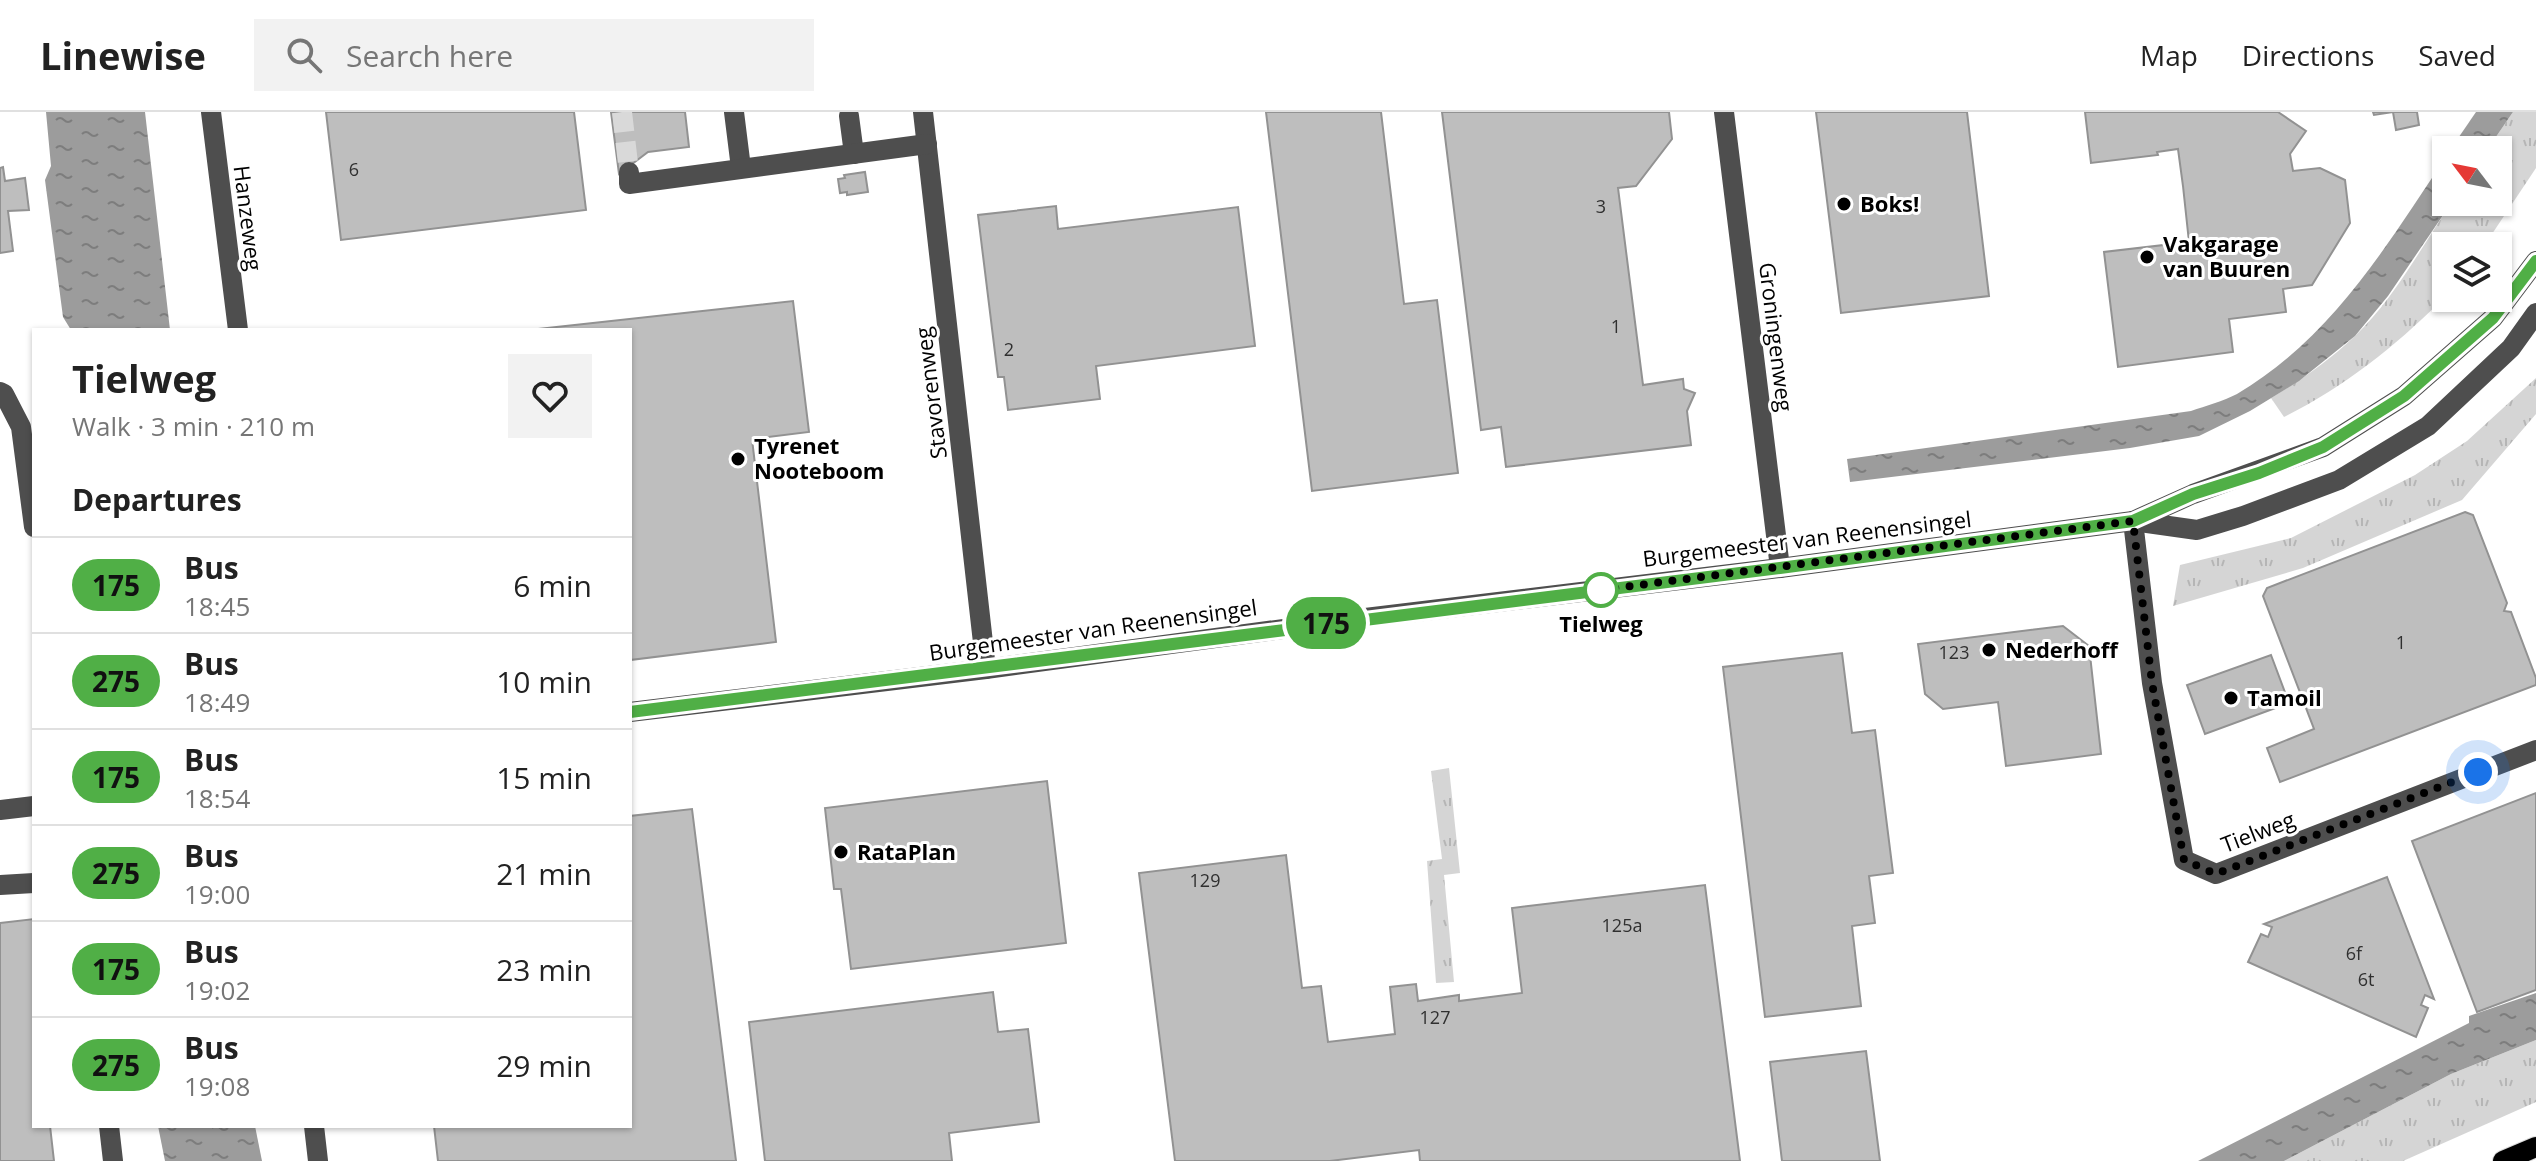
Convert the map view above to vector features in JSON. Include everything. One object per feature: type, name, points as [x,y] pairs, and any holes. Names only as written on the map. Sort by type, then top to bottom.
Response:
[{"type":"main road","points":[[2503,1161],[2536,1147]]},
{"type":"street","name":"Hanzeweg","points":[[211,112],[238,328]]},
{"type":"street","points":[[734,112],[741,168]]},
{"type":"street","name":"Stavorenweg","points":[[923,112],[986,669]]},
{"type":"street","name":"Groningenweg","points":[[1724,112],[1780,568]]},
{"type":"street","points":[[849,116],[854,154]]},
{"type":"street","points":[[629,172],[629,184],[927,144]]},
{"type":"street","name":"Burgemeester van Reenensingel","points":[[2133,521],[2193,494],[2259,473],[2323,447],[2404,396],[2493,318],[2536,261]]},
{"type":"street","name":"Burgemeester van Reenensingel","points":[[632,712],[2133,521],[2197,530],[2339,480],[2428,426],[2511,348],[2536,313]]},
{"type":"street","points":[[2,393],[21,427],[32,512]]},
{"type":"street","name":"Tielweg","points":[[2133,521],[2152,683],[2184,860],[2216,874],[2536,750]]},
{"type":"street","points":[[0,810],[32,806]]},
{"type":"street","points":[[0,885],[32,883]]},
{"type":"street","points":[[109,1128],[113,1161]]},
{"type":"street","points":[[314,1128],[318,1161]]},
{"type":"green space","points":[[2513,112],[2536,112],[2536,168],[2512,204],[2512,136],[2497,136]]},
{"type":"green space","points":[[2443,216],[2504,216],[2493,232],[2432,232]]},
{"type":"green space","points":[[2432,233],[2432,309],[2367,365],[2327,393],[2284,417],[2271,398],[2345,345],[2395,289]]},
{"type":"green space","points":[[2536,378],[2536,414],[2462,500],[2303,568],[2173,606],[2180,565],[2291,538],[2415,475],[2467,441]]},
{"type":"green space","points":[[1449,768],[1460,873],[1444,875],[1454,982],[1436,983],[1427,861],[1442,859],[1431,771]]},
{"type":"green space","points":[[2536,1040],[2536,1102],[2403,1161],[2284,1161],[2451,1074]]},
{"type":"water","points":[[46,112],[145,112],[170,328],[70,328],[63,317],[45,180],[51,166]]},
{"type":"water","points":[[2476,112],[2513,112],[2497,136],[2460,136]]},
{"type":"water","points":[[2432,178],[2432,216],[2442,216],[2388,296],[2355,336],[2299,381],[2250,411],[2199,436],[2130,448],[1850,482],[1847,459],[2191,411],[2237,394],[2302,345],[2355,288]]},
{"type":"water","points":[[2536,993],[2536,1040],[2451,1074],[2284,1161],[2198,1161],[2469,1023],[2469,1016]]},
{"type":"water","points":[[158,1128],[255,1128],[262,1161],[165,1161]]},
{"type":"building","points":[[326,112],[574,112],[586,210],[341,240]]},
{"type":"building","points":[[611,112],[685,112],[689,147],[648,152],[619,174]]},
{"type":"building","points":[[1266,112],[1381,112],[1404,304],[1437,300],[1458,473],[1312,491]]},
{"type":"building","points":[[1442,112],[1669,112],[1672,139],[1636,186],[1618,188],[1643,385],[1683,379],[1684,389],[1695,393],[1687,411],[1691,445],[1506,467],[1501,427],[1481,430]]},
{"type":"building","points":[[1816,112],[1967,112],[1989,296],[1841,313]]},
{"type":"building","points":[[2085,112],[2278,112],[2306,131],[2290,154],[2293,171],[2320,168],[2345,180],[2350,223],[2312,285],[2283,289],[2286,312],[2229,319],[2233,352],[2118,367],[2104,252],[2189,242],[2183,186],[2178,149],[2157,152],[2158,155],[2091,163]]},
{"type":"building","points":[[2393,112],[2417,112],[2419,125],[2396,130]]},
{"type":"building","points":[[3,167],[5,181],[25,178],[29,210],[8,211],[13,251],[0,253],[0,168]]},
{"type":"building","points":[[865,172],[868,192],[840,193],[838,179]]},
{"type":"building","points":[[1056,206],[1058,229],[1238,207],[1255,346],[1096,366],[1100,399],[1008,410],[1004,377],[998,377],[978,215]]},
{"type":"building","points":[[793,301],[809,432],[752,439],[776,642],[632,660],[632,328],[547,328]]},
{"type":"building","points":[[2465,512],[2473,515],[2507,603],[2504,611],[2511,612],[2536,685],[2280,782],[2267,748],[2314,729],[2263,596],[2267,588]]},
{"type":"building","points":[[2063,626],[2089,646],[2101,754],[2006,766],[1998,702],[1943,709],[1925,694],[1918,644]]},
{"type":"building","points":[[1842,653],[1852,733],[1875,730],[1893,873],[1869,876],[1875,923],[1852,926],[1861,1006],[1765,1017],[1723,667]]},
{"type":"building","points":[[2271,655],[2289,703],[2205,734],[2187,685]]},
{"type":"building","points":[[1047,781],[1066,943],[851,969],[841,889],[834,889],[825,808]]},
{"type":"building","points":[[2536,793],[2536,990],[2477,1012],[2412,841]]},
{"type":"building","points":[[692,809],[736,1161],[438,1161],[434,1128],[632,1128],[632,816]]},
{"type":"building","points":[[1286,855],[1302,988],[1321,986],[1328,1042],[1395,1034],[1390,987],[1416,984],[1418,1001],[1459,995],[1459,1001],[1522,993],[1512,908],[1705,885],[1740,1161],[1420,1161],[1419,1150],[1330,1161],[1175,1161],[1139,873]]},
{"type":"building","points":[[2387,877],[2434,999],[2425,995],[2421,1005],[2428,1008],[2416,1037],[2248,962],[2261,934],[2268,937],[2272,927],[2264,924]]},
{"type":"building","points":[[32,919],[32,1128],[50,1128],[54,1161],[0,1161],[0,923]]},
{"type":"building","points":[[993,992],[998,1032],[1028,1029],[1039,1122],[949,1133],[952,1161],[765,1161],[749,1022]]},
{"type":"building","points":[[1866,1051],[1880,1161],[1782,1161],[1770,1062]]},
{"type":"tunnel","points":[[622,112],[629,172]]},
{"type":"bus line","name":"175","points":[[632,712],[2133,521],[2193,494],[2259,473],[2323,447],[2404,396],[2493,318],[2536,261]]},
{"type":"place","name":"Boks!","points":[[1844,204]]},
{"type":"place","name":"Vakgarage van Buuren","points":[[2147,257]]},
{"type":"place","name":"Tyrenet Nooteboom","points":[[738,459]]},
{"type":"place","name":"Tielweg","points":[[1601,590]]},
{"type":"place","name":"Nederhoff","points":[[1989,650]]},
{"type":"place","name":"Tamoil","points":[[2231,698]]},
{"type":"place","name":"RataPlan","points":[[841,852]]},
{"type":"route","points":[[1601,590],[2133,521],[2152,683],[2184,860],[2216,874],[2478,772]]}]
